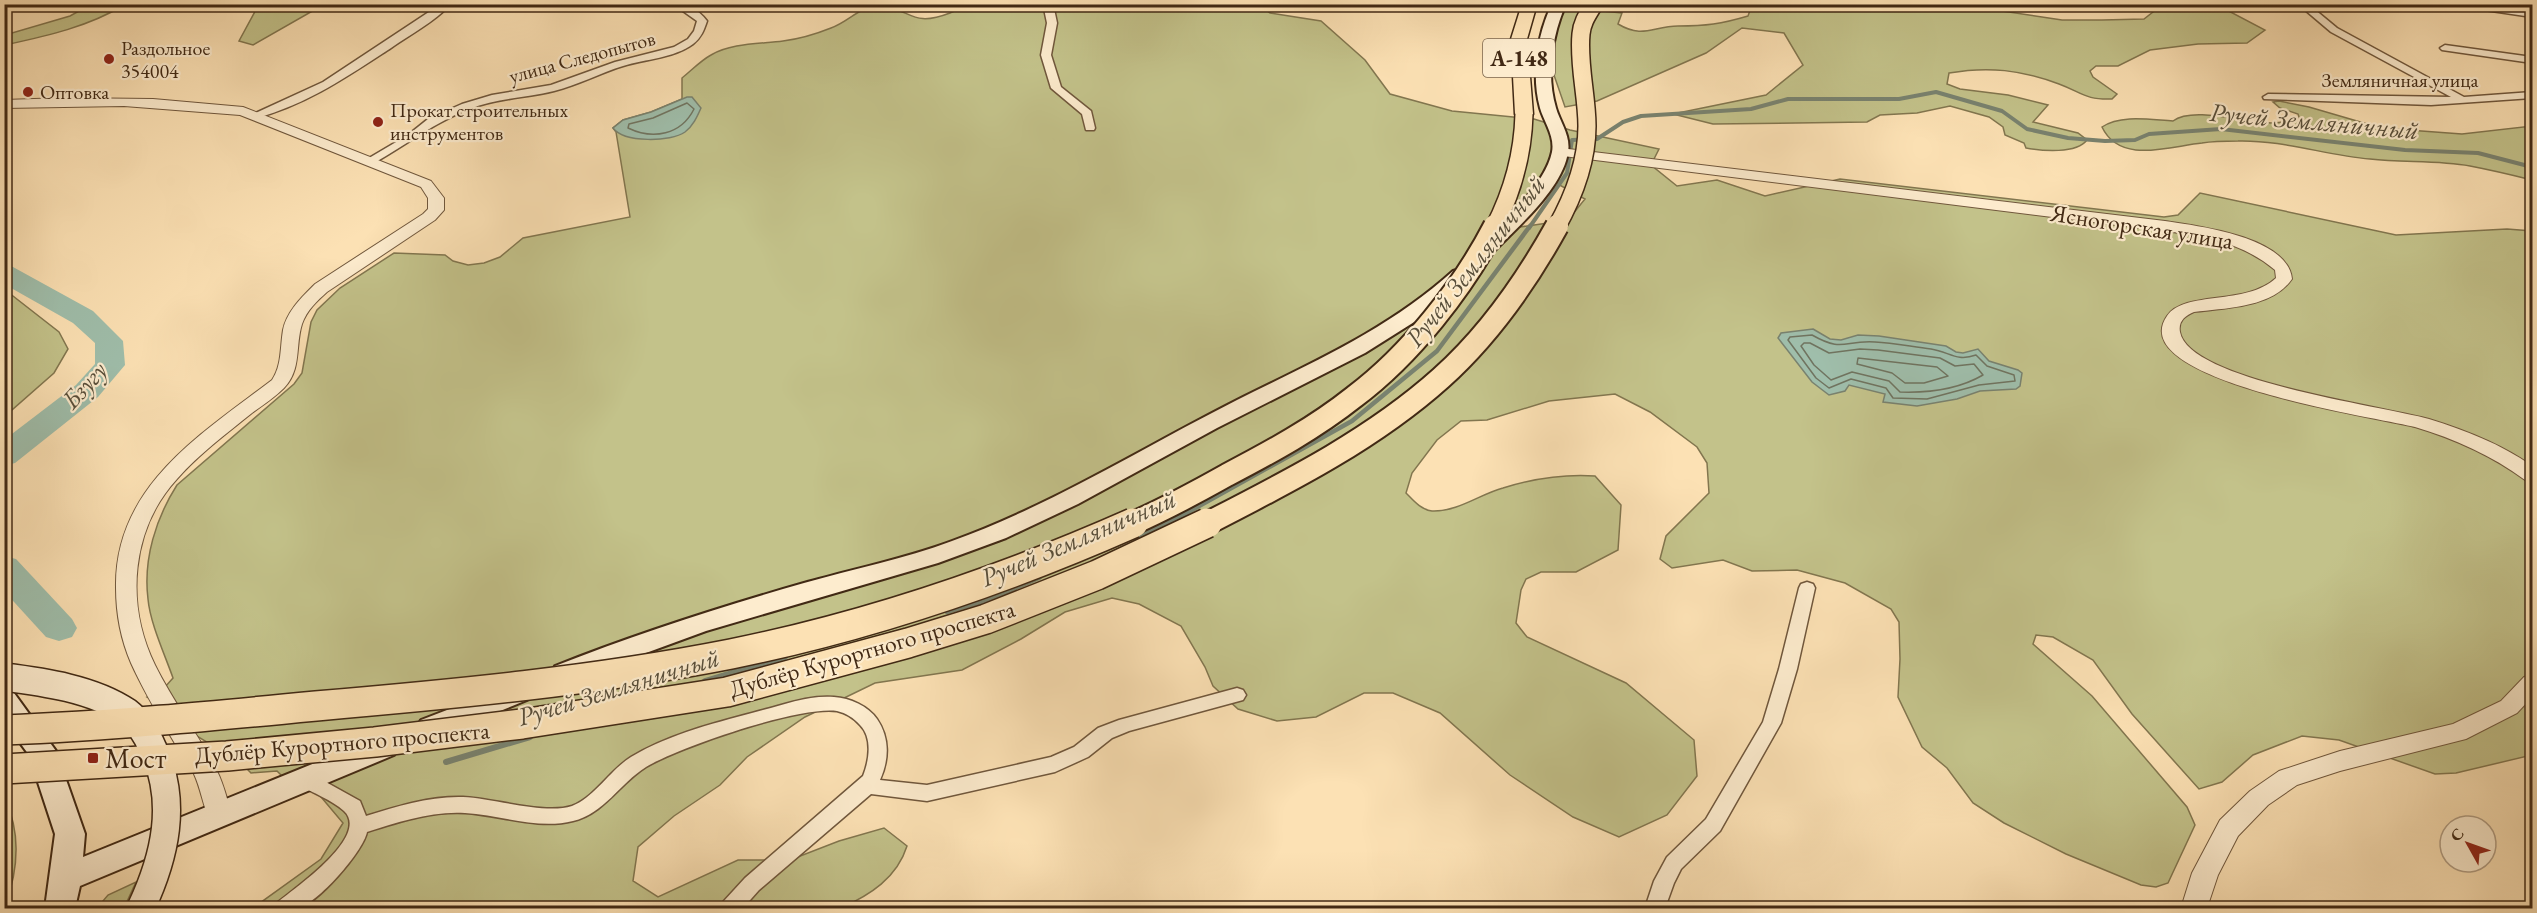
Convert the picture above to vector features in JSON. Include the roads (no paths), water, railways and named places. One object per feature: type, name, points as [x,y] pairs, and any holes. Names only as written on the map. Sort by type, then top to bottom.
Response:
[{"type":"main road","name":"Дублёр Курортного проспекта","points":[[4,730],[66,727],[483,691],[693,661],[802,637],[926,603],[1035,564],[1130,525],[1183,500],[1302,432],[1373,382],[1432,320],[1472,264],[1498,218],[1518,173],[1523,148],[1524,114],[1519,39],[1530,4]]},
{"type":"main road","points":[[45,909],[66,878],[612,654],[724,615],[959,548],[1032,519],[1196,430],[1371,341],[1423,308],[1449,286],[1516,217],[1556,167],[1560,140],[1547,103],[1545,64],[1551,22],[1559,4]]},
{"type":"main road","name":"Дублёр Курортного проспекта","points":[[4,769],[273,751],[474,732],[728,692],[935,636],[1040,599],[1150,550],[1242,505],[1325,460],[1384,422],[1426,391],[1472,347],[1494,321],[1525,281],[1551,238],[1578,180],[1584,159],[1588,122],[1581,34],[1584,21],[1594,4]]},
{"type":"main road","points":[[4,677],[36,680],[76,691],[126,711],[138,722],[158,759],[164,775],[168,801],[166,843],[154,885],[141,909]]},
{"type":"main road","points":[[4,700],[35,740],[55,784],[70,834],[66,878],[60,909]]},
{"type":"street","points":[[256,114],[302,99],[329,85],[404,36],[447,4]]},
{"type":"street","name":"улица Следопытов","points":[[370,161],[412,137],[432,121],[466,106],[492,98],[553,88],[619,64],[684,46],[699,32],[702,21],[697,15],[677,4]]},
{"type":"street","points":[[1048,4],[1052,23],[1046,55],[1056,88],[1087,113],[1090,128]]},
{"type":"street","points":[[2289,4],[2303,6],[2334,30],[2463,100]]},
{"type":"street","points":[[2448,4],[2532,14]]},
{"type":"street","name":"Земляничная улица","points":[[2445,48],[2532,60]]},
{"type":"street","name":"Земляничная улица","points":[[2268,97],[2432,102],[2532,95]]},
{"type":"street","points":[[4,104],[105,102],[214,107],[256,114],[426,184],[436,198],[436,210],[416,227],[321,288],[307,302],[297,316],[292,330],[287,373],[278,384],[185,458],[161,483],[141,511],[126,551],[124,582],[129,617],[142,662],[207,777],[219,814]]},
{"type":"street","name":"Ясногорская улица","points":[[1560,152],[2165,226],[2231,238],[2271,257],[2283,268],[2284,279],[2276,289],[2259,296],[2190,307],[2179,312],[2174,317],[2171,330],[2175,342],[2187,355],[2208,368],[2241,381],[2405,418],[2449,431],[2490,449],[2532,475]]},
{"type":"street","points":[[1655,909],[1664,881],[1674,863],[1713,825],[1772,723],[1807,588]]},
{"type":"street","points":[[2194,909],[2205,873],[2229,828],[2259,798],[2288,778],[2340,760],[2458,732],[2509,707],[2532,683]]},
{"type":"street","points":[[867,786],[927,793],[1055,764],[1081,752],[1105,734],[1125,725],[1237,695]]},
{"type":"street","points":[[360,826],[410,810],[436,805],[466,805],[550,816],[576,812],[592,802],[622,772],[661,752],[722,729],[824,703],[849,707],[871,723],[877,736],[878,752],[874,776],[867,786],[752,884],[730,909]]},
{"type":"street","points":[[285,909],[342,859],[354,842],[360,826],[353,807],[306,779]]},
{"type":"water","points":[[692,97],[701,108],[690,127],[678,135],[659,139],[637,138],[619,133],[613,128],[623,120],[651,112]]},
{"type":"water","points":[[1813,329],[1830,339],[1841,340],[1858,335],[1879,336],[1946,346],[1963,353],[1978,349],[1989,361],[2022,373],[2020,386],[2016,389],[1980,391],[1957,399],[1917,406],[1883,402],[1885,394],[1849,385],[1845,391],[1829,395],[1812,382],[1778,338],[1781,333]]},
{"type":"waterway","name":"Ручей Земляничный","points":[[1529,228],[1567,173],[1572,140],[1597,139],[1623,122],[1641,116],[1751,109],[1788,99],[1899,99],[1936,92],[2002,111],[2027,129],[2068,138],[2105,141],[2135,140],[2149,134],[2221,129],[2405,150],[2478,153],[2532,167]]},
{"type":"waterway","name":"Ручей Земляничный","points":[[1167,524],[1352,421],[1437,351],[1530,226]]},
{"type":"waterway","name":"Бзугу","points":[[4,273],[83,317],[109,341],[110,365],[87,391],[4,456]]},
{"type":"waterway","name":"Ручей Земляничный","points":[[1136,537],[1167,524]]},
{"type":"waterway","name":"Бзугу","points":[[4,568],[59,628]]},
{"type":"waterway","name":"Ручей Земляничный","points":[[947,611],[988,599],[1039,577]]},
{"type":"waterway","name":"Ручей Земляничный","points":[[705,681],[785,657]]},
{"type":"waterway","name":"Ручей Земляничный","points":[[446,762],[530,737]]},
{"type":"place","name":"Раздольное 354004","points":[[109,59]]},
{"type":"place","name":"Оптовка","points":[[28,92]]},
{"type":"place","name":"Прокат строительных инструментов","points":[[378,122]]},
{"type":"place","name":"Мост","points":[[93,758]]}]
